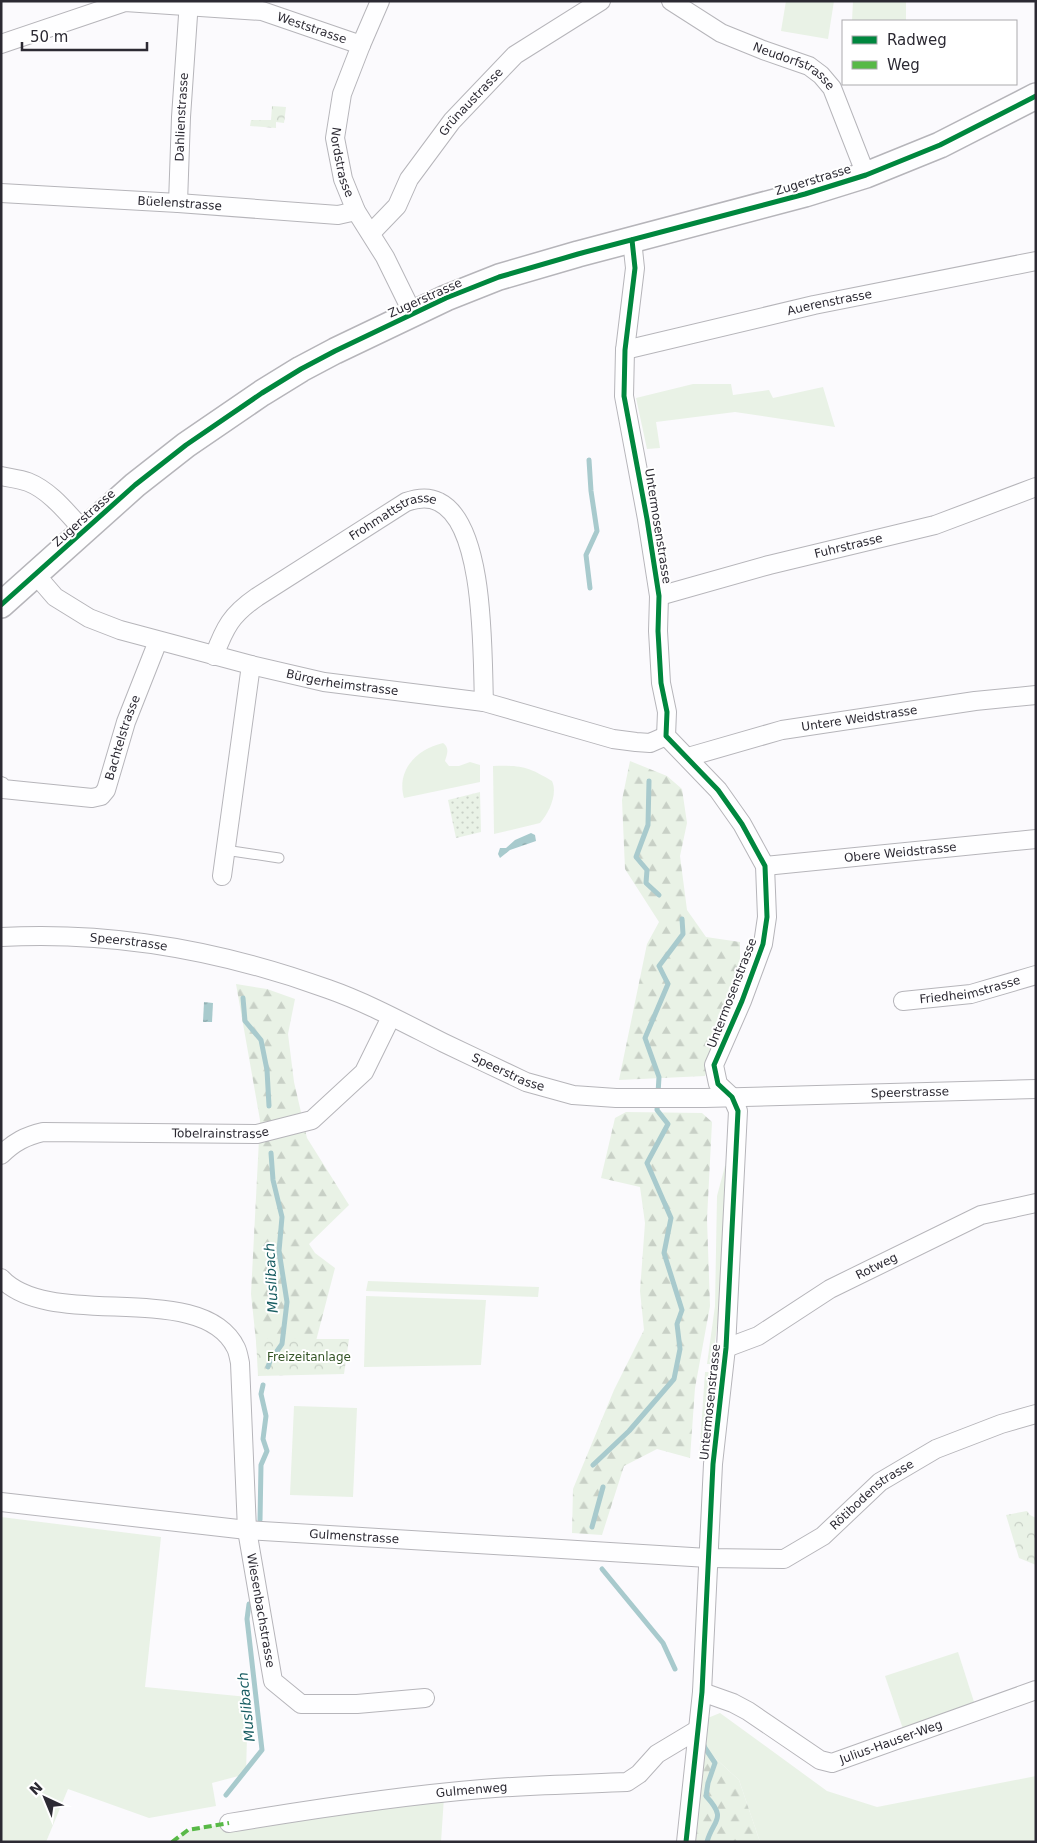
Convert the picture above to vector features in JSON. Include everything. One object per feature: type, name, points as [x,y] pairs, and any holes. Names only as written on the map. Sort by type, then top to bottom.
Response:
[{"type":"main road","name":"Zugerstrasse","points":[[1,604],[36,575],[135,485],[186,445],[262,393],[326,355],[446,298],[499,277],[578,254],[805,194],[866,175],[940,145],[1036,96]]},
{"type":"street","name":"Nordstrasse","points":[[380,1],[342,94],[335,138],[343,179],[356,211],[371,233],[413,314]]},
{"type":"street","name":"Grünaustrasse","points":[[371,233],[397,206],[409,179],[452,121],[514,55],[601,1]]},
{"type":"street","name":"Neudorfstrasse","points":[[671,1],[721,33],[809,66],[821,75],[832,88],[866,175]]},
{"type":"street","name":"Weststrasse","points":[[1,44],[125,2],[189,4],[262,11],[361,45]]},
{"type":"street","name":"Dahlienstrasse","points":[[178,202],[181,117],[189,4]]},
{"type":"street","name":"Büelenstrasse","points":[[1,193],[178,202],[338,216],[356,211]]},
{"type":"street","name":"Untermosenstrasse","points":[[632,240],[635,268],[625,350],[624,396],[646,510],[659,596],[658,631],[661,683],[667,712],[666,736],[718,790],[742,824],[765,866],[767,917],[763,944],[742,1001],[714,1065],[718,1084],[732,1097],[738,1111],[726,1348],[713,1464],[702,1692],[686,1842]]},
{"type":"street","name":"Auerenstrasse","points":[[625,350],[814,305],[1036,261]]},
{"type":"street","points":[[1,476],[28,482],[41,489],[53,498],[84,531]]},
{"type":"street","name":"Fuhrstrasse","points":[[659,596],[769,565],[935,526],[1036,487]]},
{"type":"street","name":"Frohmattstrasse","points":[[214,656],[222,634],[240,609],[401,504],[417,498],[428,499],[439,502],[456,518],[472,554],[478,588],[484,702]]},
{"type":"street","name":"Bürgerheimstrasse","points":[[36,575],[55,597],[89,618],[120,630],[251,666],[324,682],[484,702],[613,739],[650,743],[666,736]]},
{"type":"street","name":"Bachtelstrasse","points":[[1,786],[4,789],[92,798],[101,796],[106,790],[126,722],[158,641]]},
{"type":"street","points":[[222,876],[251,666]]},
{"type":"street","name":"Untere Weidstrasse","points":[[688,757],[782,730],[975,701],[1036,695]]},
{"type":"street","name":"Obere Weidstrasse","points":[[765,866],[1036,839]]},
{"type":"street","name":"Speerstrasse","points":[[1,937],[61,936],[109,939],[202,952],[256,966],[328,989],[526,1082],[573,1095],[616,1098],[705,1098],[1036,1089]]},
{"type":"street","name":"Friedheimstrasse","points":[[903,1001],[971,994],[1036,975]]},
{"type":"street","name":"Tobelrainstrasse","points":[[1,1155],[25,1136],[43,1132],[257,1134],[312,1120],[364,1072],[391,1017]]},
{"type":"street","name":"Rotweg","points":[[726,1348],[758,1336],[830,1289],[981,1215],[1036,1203]]},
{"type":"street","points":[[1,1278],[7,1285],[26,1296],[54,1302],[173,1311],[210,1322],[227,1336],[236,1348],[240,1363],[247,1530]]},
{"type":"street","name":"Rötibodenstrasse","points":[[708,1558],[784,1559],[823,1536],[880,1482],[936,1449],[1001,1424],[1036,1414]]},
{"type":"street","name":"Gulmenstrasse","points":[[1,1502],[247,1530],[708,1558]]},
{"type":"street","name":"Wiesenbachstrasse","points":[[247,1530],[273,1680],[301,1704],[357,1704],[425,1698]]},
{"type":"street","name":"Julius-Hauser-Weg","points":[[702,1692],[734,1703],[820,1760],[832,1762],[1036,1690]]},
{"type":"street","name":"Gulmenweg","points":[[230,1823],[315,1809],[421,1795],[494,1788],[627,1782],[639,1774],[657,1754],[697,1730]]},
{"type":"lane","points":[[225,850],[279,858]]},
{"type":"green space","points":[[786,1],[834,1],[828,39],[781,31]]},
{"type":"green space","points":[[853,1],[906,1],[906,20],[852,20]]},
{"type":"green space","points":[[272,106],[286,107],[284,123],[276,122],[276,128],[250,126],[251,120],[271,120]]},
{"type":"green space","points":[[693,384],[731,384],[733,395],[769,390],[773,398],[823,387],[835,427],[735,412],[656,422],[660,448],[647,449],[636,398]]},
{"type":"green space","points":[[443,743],[447,749],[445,761],[449,766],[459,766],[470,762],[480,765],[480,782],[404,798],[403,778],[411,762],[425,750]]},
{"type":"green space","points":[[630,761],[667,776],[682,789],[687,823],[680,856],[687,910],[706,937],[740,942],[740,978],[705,1076],[619,1080],[647,944],[659,922],[625,869],[622,800]]},
{"type":"green space","points":[[493,766],[524,768],[552,781],[554,792],[552,803],[540,823],[494,834]]},
{"type":"green space","points":[[480,792],[481,832],[456,838],[448,800]]},
{"type":"green space","points":[[236,984],[267,989],[295,999],[288,1034],[294,1082],[307,1138],[349,1205],[309,1244],[315,1253],[335,1268],[310,1364],[259,1369],[251,1294],[260,1120]]},
{"type":"green space","points":[[626,1112],[702,1113],[712,1122],[707,1219],[710,1306],[695,1388],[690,1458],[657,1449],[624,1466],[602,1535],[572,1533],[573,1489],[614,1390],[644,1330],[640,1291],[645,1223],[640,1187],[601,1178],[615,1118]]},
{"type":"green space","points":[[725,1166],[729,1166],[721,1298],[712,1364],[707,1364],[715,1306],[717,1196]]},
{"type":"green space","points":[[368,1281],[539,1287],[538,1297],[366,1291]]},
{"type":"green space","points":[[366,1296],[486,1300],[481,1365],[364,1367]]},
{"type":"green space","name":"Freizeitanlage","points":[[256,1339],[349,1339],[344,1374],[258,1376]]},
{"type":"green space","points":[[705,1372],[710,1372],[704,1460],[699,1460]]},
{"type":"green space","points":[[294,1406],[357,1408],[353,1497],[290,1495]]},
{"type":"green space","points":[[1027,1511],[1036,1518],[1036,1565],[1019,1558],[1006,1515]]},
{"type":"green space","points":[[1,1517],[161,1537],[145,1687],[248,1697],[246,1774],[212,1783],[216,1806],[149,1818],[68,1789],[46,1842],[1,1842]]},
{"type":"green space","points":[[958,1652],[975,1705],[903,1729],[885,1676]]},
{"type":"green space","points":[[720,1713],[827,1791],[877,1807],[1036,1776],[1036,1842],[760,1842],[739,1780],[691,1736],[693,1724]]},
{"type":"green space","points":[[691,1736],[739,1780],[760,1842],[678,1842]]},
{"type":"green space","points":[[444,1797],[441,1842],[172,1842],[188,1830],[229,1823],[320,1818]]},
{"type":"water","points":[[531,833],[535,835],[536,841],[510,850],[500,858],[498,854],[500,848],[506,848],[515,840]]},
{"type":"water","points":[[204,1002],[213,1003],[212,1022],[203,1022]]},
{"type":"waterway","points":[[589,460],[597,531],[586,555],[590,588]]},
{"type":"waterway","points":[[649,781],[648,825],[636,857],[647,870],[646,883],[659,895]]},
{"type":"waterway","points":[[593,1465],[629,1431],[674,1379],[680,1349],[677,1324],[682,1310],[664,1253],[671,1218],[647,1163],[668,1124],[657,1110],[659,1077],[645,1038],[668,984],[659,966],[683,934],[682,919]]},
{"type":"waterway","name":"Muslibach","points":[[243,998],[245,1021],[261,1040],[267,1070],[269,1106]]},
{"type":"waterway","name":"Muslibach","points":[[268,1367],[282,1344],[287,1302],[279,1251],[282,1217],[273,1180],[271,1153]]},
{"type":"waterway","name":"Muslibach","points":[[260,1520],[261,1465],[267,1451],[263,1439],[266,1416],[261,1394],[263,1385]]},
{"type":"waterway","points":[[592,1527],[603,1487]]},
{"type":"waterway","points":[[602,1569],[663,1643],[675,1669]]},
{"type":"waterway","name":"Muslibach","points":[[226,1795],[262,1750],[247,1619],[249,1604]]},
{"type":"waterway","points":[[703,1743],[715,1763],[706,1796],[713,1804],[718,1815],[707,1842]]},
{"type":"marked path","points":[[172,1842],[188,1830],[229,1823]]},
{"type":"cycle path","points":[[1,605],[135,485],[186,445],[262,393],[335,351],[446,298],[499,277],[578,254],[805,194],[866,175],[940,145],[1036,96]]},
{"type":"cycle path","points":[[632,240],[635,268],[625,350],[624,396],[659,596],[658,631],[661,683],[667,712],[666,736],[718,790],[742,824],[765,866],[767,917],[763,944],[742,1001],[714,1065],[718,1084],[732,1097],[738,1111],[726,1348],[713,1464],[702,1692],[686,1842]]}]
